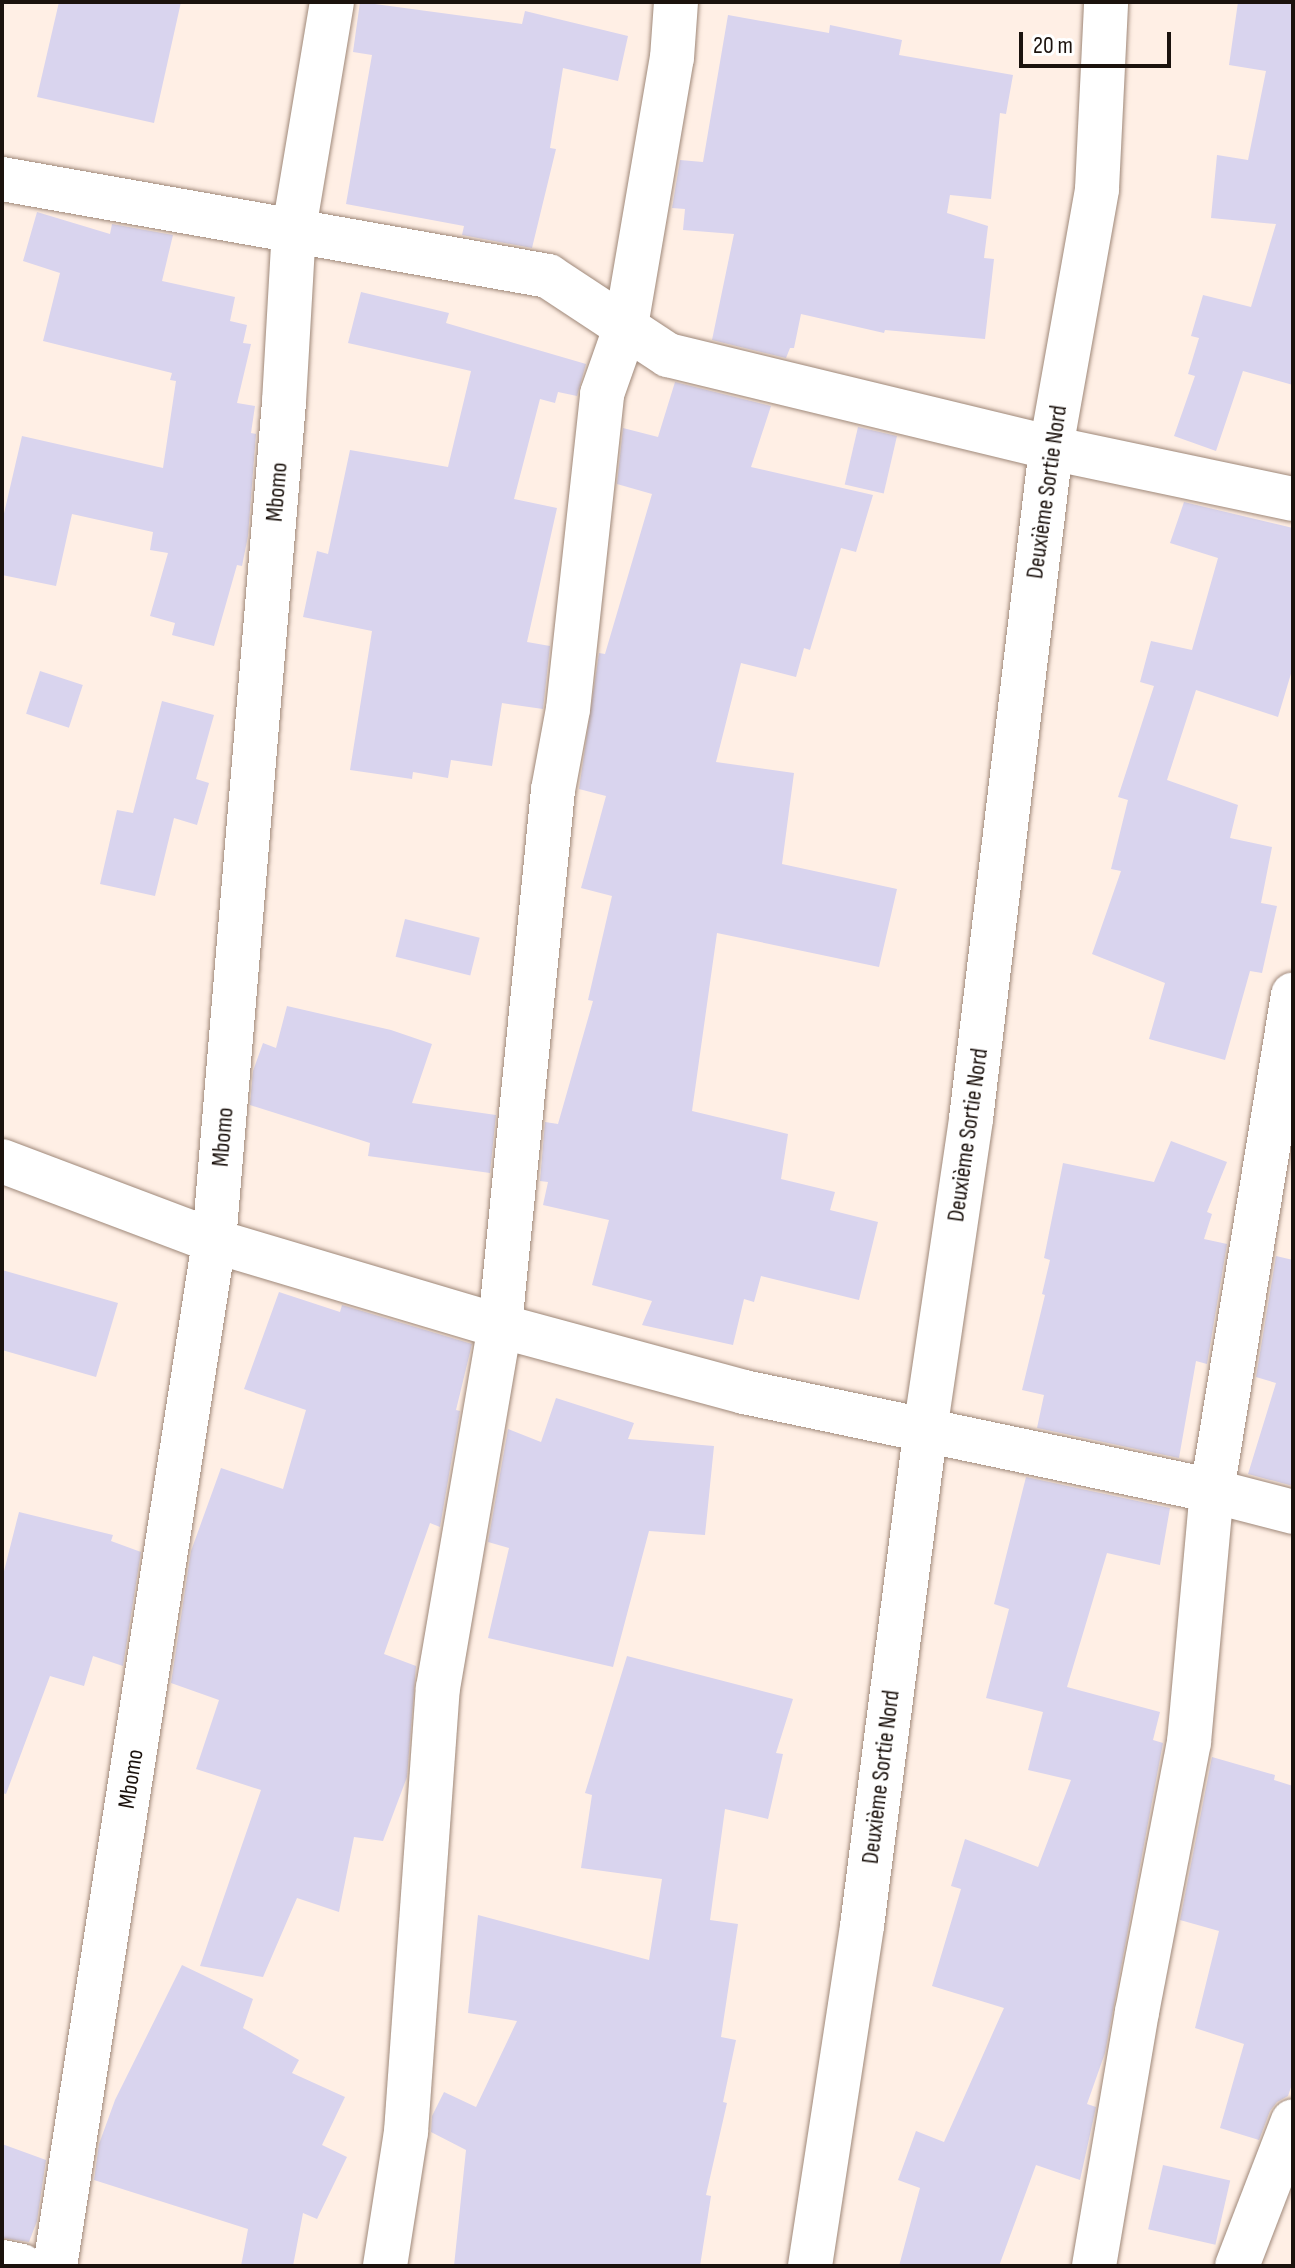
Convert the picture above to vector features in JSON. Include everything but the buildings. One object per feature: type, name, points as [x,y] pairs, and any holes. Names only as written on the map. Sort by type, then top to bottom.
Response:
[{"type":"street","name":"Mbomo","points":[[55,2266],[214,1241],[284,402],[294,229],[332,2]]},
{"type":"street","points":[[385,2266],[406,2132],[438,1688],[500,1326],[553,790],[568,709],[602,394],[626,326],[672,58],[676,2]]},
{"type":"street","name":"Deuxième Sortie Nord","points":[[810,2266],[862,1926],[925,1431],[971,1119],[1051,448],[1097,189],[1106,2]]},
{"type":"street","points":[[2,179],[548,276],[668,355],[1051,448],[1293,499]]},
{"type":"street","points":[[1094,2266],[1137,2012],[1189,1742],[1212,1491],[1293,995]]},
{"type":"street","points":[[2,1161],[214,1241],[500,1326],[744,1392],[1212,1491],[1293,1512]]},
{"type":"street","points":[[1237,2266],[1293,2121]]},
{"type":"street","points":[[2,2262],[22,2266]]}]
